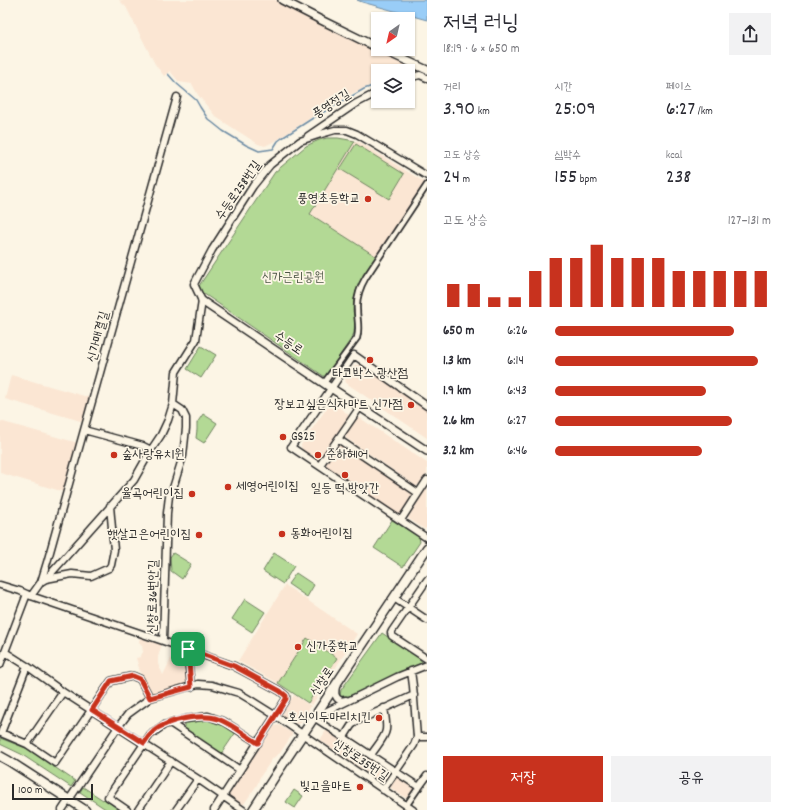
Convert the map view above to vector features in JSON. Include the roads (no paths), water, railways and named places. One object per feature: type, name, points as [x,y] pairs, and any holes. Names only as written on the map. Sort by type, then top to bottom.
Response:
[{"type":"main road","name":"신창로","points":[[253,810],[427,548]]},
{"type":"main road","points":[[0,756],[85,810]]},
{"type":"street","points":[[282,0],[371,45]]},
{"type":"street","points":[[396,56],[427,70]]},
{"type":"street","points":[[415,76],[420,75],[427,78]]},
{"type":"street","name":"풍영정길","points":[[300,141],[355,104],[371,96]]},
{"type":"street","name":"신가매결길","points":[[43,580],[177,97]]},
{"type":"street","points":[[336,117],[335,123],[337,127],[357,134],[427,176]]},
{"type":"street","name":"수등로258번길","points":[[202,301],[194,284],[212,250],[253,186],[270,165],[300,141],[335,130],[344,130]]},
{"type":"street","points":[[324,383],[357,338],[359,332],[356,308],[360,288],[427,185]]},
{"type":"street","name":"신가매결길","points":[[0,665],[29,595],[134,480],[161,435],[173,404],[176,372],[196,340],[202,301]]},
{"type":"street","name":"수등로","points":[[202,301],[427,451]]},
{"type":"street","points":[[427,406],[354,355],[292,447],[427,538]]},
{"type":"street","name":"신창로36번안길","points":[[173,404],[182,410],[186,418],[186,428],[183,456],[169,496],[163,641],[234,666],[284,694],[286,699],[276,716]]},
{"type":"street","points":[[320,465],[360,407]]},
{"type":"street","points":[[84,430],[143,446],[151,450]]},
{"type":"street","points":[[338,439],[418,493]]},
{"type":"street","points":[[401,520],[427,480]]},
{"type":"street","points":[[43,580],[72,574],[91,576],[111,565],[114,550],[110,506]]},
{"type":"street","points":[[427,580],[391,633],[392,636],[427,659]]},
{"type":"street","points":[[0,584],[163,641]]},
{"type":"street","points":[[394,598],[427,620]]},
{"type":"street","points":[[188,649],[191,687]]},
{"type":"street","points":[[5,652],[63,692],[198,778],[243,810]]},
{"type":"street","points":[[314,717],[411,671],[427,665]]},
{"type":"street","points":[[27,666],[0,733],[27,744],[55,763],[111,681],[133,676],[140,679],[150,698],[128,714],[62,810]]},
{"type":"street","points":[[383,790],[414,745],[417,737],[411,671]]},
{"type":"street","name":"신창로35번길","points":[[150,698],[198,684],[212,685],[239,693],[276,716],[413,810]]},
{"type":"street","points":[[336,684],[336,697],[341,701],[348,700]]},
{"type":"street","points":[[27,744],[63,692]]},
{"type":"street","points":[[344,737],[355,722],[414,695]]},
{"type":"street","points":[[371,755],[385,734],[386,724],[384,708]]},
{"type":"street","points":[[126,810],[108,797],[150,735],[164,725],[186,719],[208,716],[226,722],[258,743]]},
{"type":"street","points":[[214,810],[276,716]]},
{"type":"street","points":[[314,717],[419,787]]},
{"type":"street","points":[[170,723],[240,770]]},
{"type":"street","points":[[417,737],[427,737]]},
{"type":"street","points":[[138,810],[171,761]]},
{"type":"street","points":[[406,806],[427,776]]},
{"type":"street","points":[[176,810],[198,778]]},
{"type":"water","points":[[357,0],[427,0],[427,20],[415,17],[415,12],[398,12]]},
{"type":"waterway","points":[[168,74],[196,100],[208,119],[223,131],[259,151],[273,149],[278,141],[313,118],[371,86]]},
{"type":"place","name":"풍영초등학교","points":[[368,199]]},
{"type":"place","name":"타코박스 광산점","points":[[370,360]]},
{"type":"place","name":"장보고싶은식자마트 신가점","points":[[411,405]]},
{"type":"place","name":"GS25","points":[[283,437]]},
{"type":"place","name":"숲사랑유치원","points":[[114,455]]},
{"type":"place","name":"준하헤어","points":[[318,455]]},
{"type":"place","name":"일등 떡 방앗간","points":[[345,475]]},
{"type":"place","name":"세영어린이집","points":[[228,487]]},
{"type":"place","name":"율곡어린이집","points":[[192,494]]},
{"type":"place","name":"동화어린이집","points":[[282,534]]},
{"type":"place","name":"햇살고은어린이집","points":[[199,535]]},
{"type":"place","name":"신가중학교","points":[[298,647]]},
{"type":"place","name":"호식이두마리치킨","points":[[379,718]]},
{"type":"place","name":"빛고을마트","points":[[360,787]]},
{"type":"park label","name":"신가근린공원","points":[[293,278]]}]
